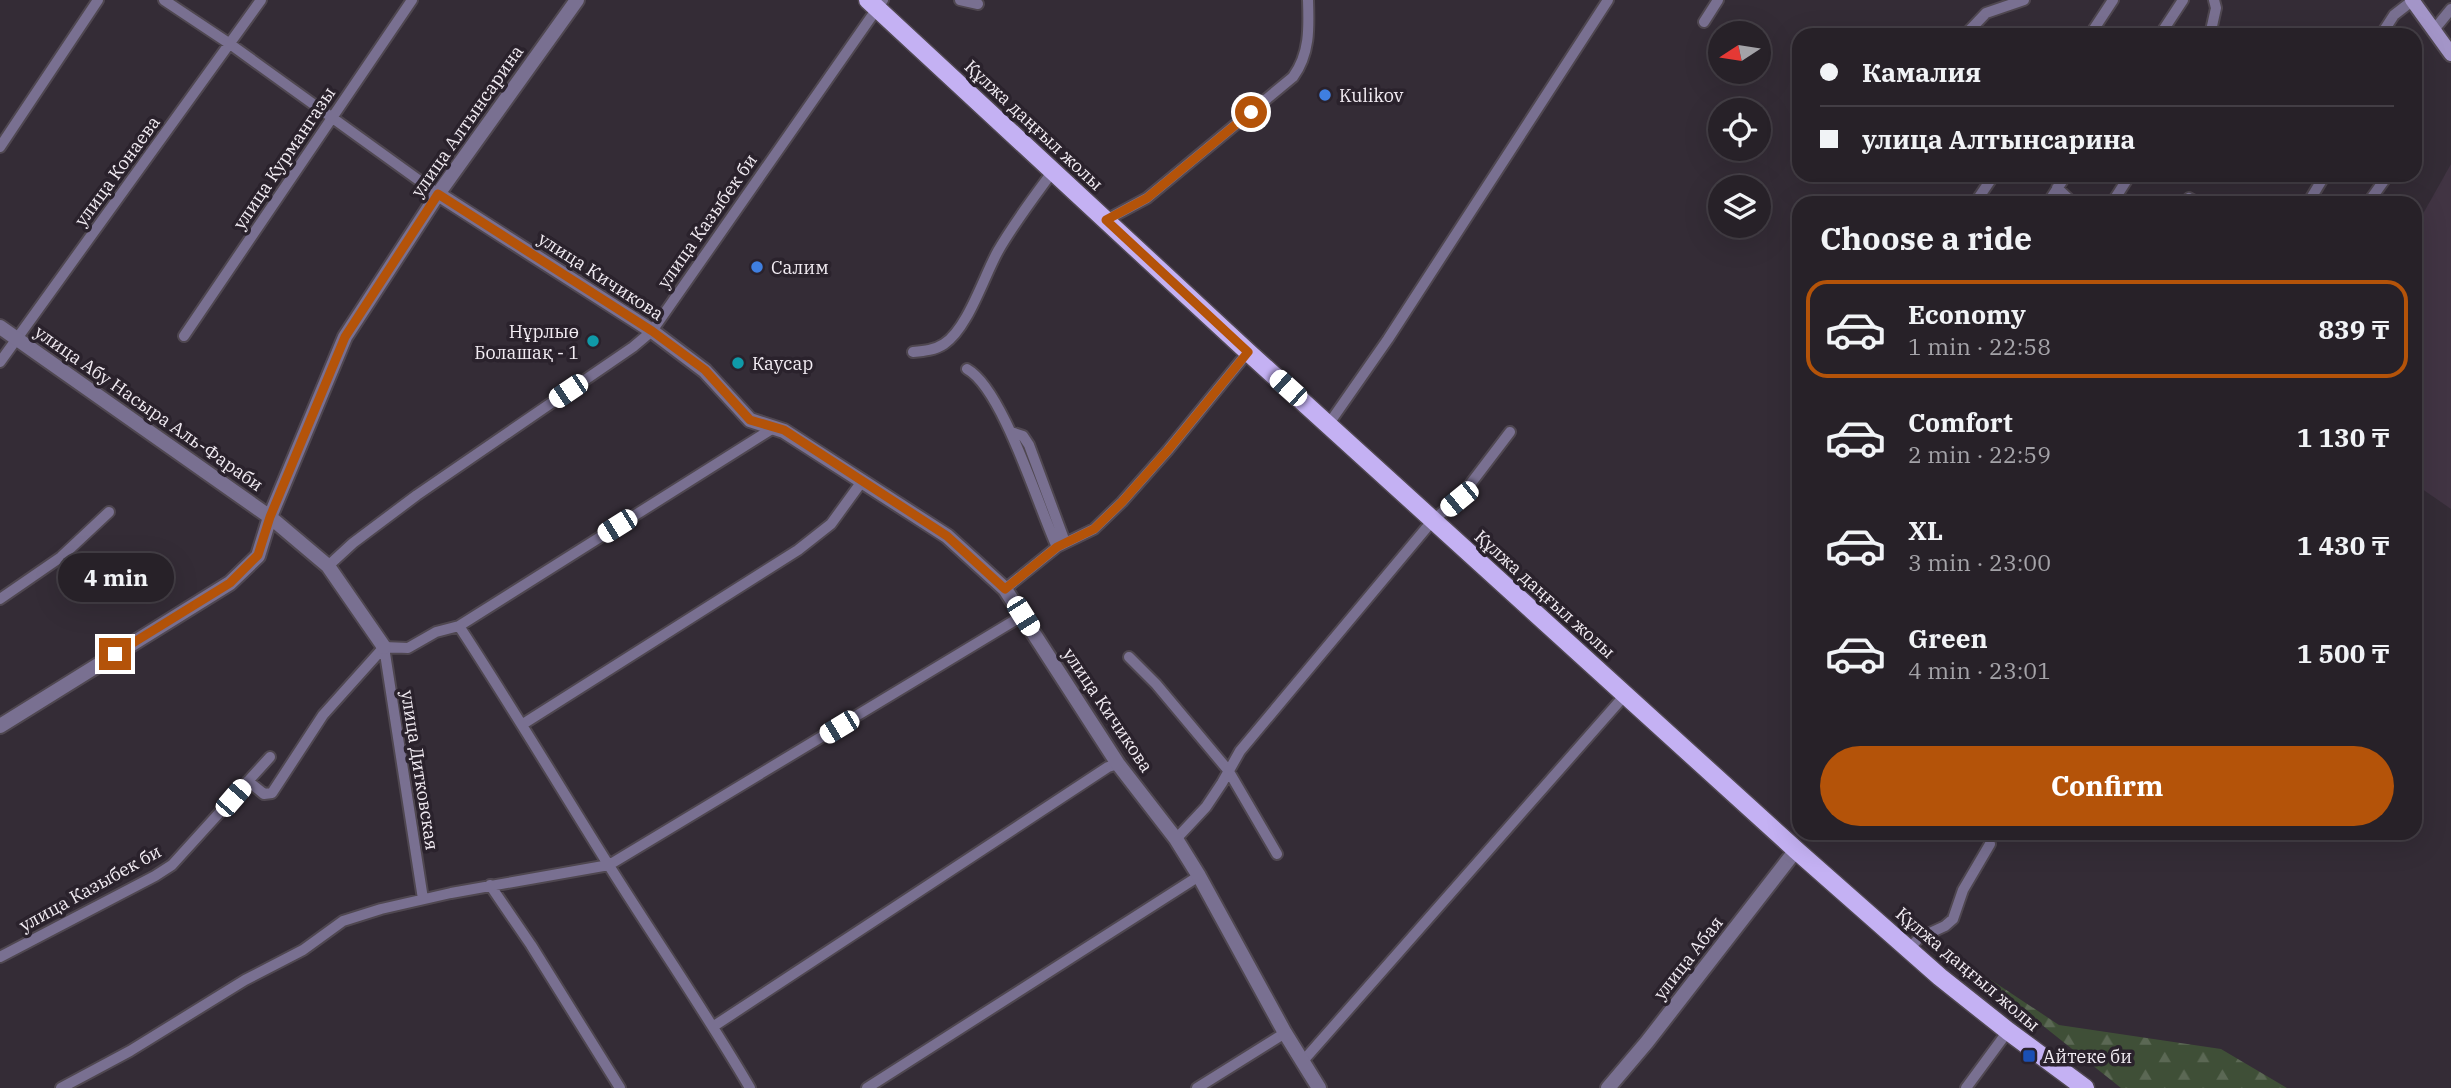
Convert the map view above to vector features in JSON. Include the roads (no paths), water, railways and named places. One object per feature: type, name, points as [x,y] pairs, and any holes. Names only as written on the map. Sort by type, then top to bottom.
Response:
[{"type":"main road","points":[[2412,0],[2451,54]]},
{"type":"main road","name":"Құлжа даңғыл жолы","points":[[876,3],[1248,352],[1796,849],[1909,949],[2008,1031],[2085,1088]]},
{"type":"street","points":[[0,147],[98,0]]},
{"type":"street","name":"улица Кичикова","points":[[164,0],[230,44],[438,194],[652,331],[705,370],[745,416],[757,423],[775,427],[863,480],[947,536],[1005,589],[1118,764],[1176,839],[1319,1088]]},
{"type":"street","name":"улица Конаева","points":[[0,362],[261,0]]},
{"type":"street","name":"улица Курмангазы","points":[[184,336],[412,0]]},
{"type":"street","name":"улица Алтынсарина","points":[[0,726],[230,583],[258,555],[270,517],[345,337],[438,194],[577,0]]},
{"type":"street","points":[[960,0],[978,4]]},
{"type":"street","points":[[1106,220],[1147,198],[1293,77],[1302,66],[1306,50],[1309,34],[1308,0]]},
{"type":"street","points":[[1328,425],[1396,328],[1608,0]]},
{"type":"street","points":[[1704,22],[1718,0]]},
{"type":"street","points":[[1974,28],[1986,13],[2024,0]]},
{"type":"street","points":[[2095,28],[2113,0]]},
{"type":"street","points":[[2165,28],[2183,0]]},
{"type":"street","points":[[2212,28],[2217,8],[2214,0]]},
{"type":"street","points":[[2386,28],[2394,15],[2412,0]]},
{"type":"street","name":"улица Казыбек би","points":[[328,566],[353,543],[417,495],[633,347],[652,331],[876,3]]},
{"type":"street","points":[[2433,31],[2451,9]]},
{"type":"street","points":[[913,352],[928,351],[952,337],[970,310],[999,249],[1053,171]]},
{"type":"street","points":[[2052,196],[2061,182]]},
{"type":"street","points":[[2057,188],[2066,196]]},
{"type":"street","name":"улица Абу Насыра Аль-Фараби","points":[[0,327],[270,517],[328,566],[384,646]]},
{"type":"street","points":[[1005,589],[1061,545],[1094,529],[1122,502],[1248,352]]},
{"type":"street","points":[[967,369],[978,376],[1011,432],[1061,545]]},
{"type":"street","points":[[248,781],[264,794],[272,793],[323,715],[384,646],[408,648],[436,632],[459,625],[775,427]]},
{"type":"street","points":[[1176,839],[1206,807],[1240,751],[1433,520],[1459,499],[1510,432]]},
{"type":"street","points":[[523,724],[797,550],[831,524],[863,480]]},
{"type":"street","points":[[0,599],[61,557],[109,512]]},
{"type":"street","points":[[61,1088],[303,950],[343,921],[423,899],[609,865],[1023,616]]},
{"type":"street","points":[[459,625],[609,865],[714,1026],[750,1088]]},
{"type":"street","name":"улица Дитковская","points":[[384,646],[423,899]]},
{"type":"street","points":[[1129,657],[1156,684],[1228,770],[1277,854]]},
{"type":"street","points":[[1303,1061],[1625,695]]},
{"type":"street","name":"улица Казыбек би","points":[[0,957],[173,865],[270,757]]},
{"type":"street","points":[[714,1026],[1108,767],[1118,764]]},
{"type":"street","points":[[1909,949],[1919,938],[1945,926],[1953,919],[1963,890],[1990,844]]},
{"type":"street","name":"улица Абая","points":[[1608,1088],[1647,1042],[1796,849]]},
{"type":"street","points":[[867,1088],[1199,876]]},
{"type":"street","points":[[490,885],[538,956],[620,1088]]},
{"type":"street","points":[[1966,1088],[2008,1031]]},
{"type":"street","points":[[1197,1088],[1285,1033]]},
{"type":"place","name":"Kulikov","points":[[1325,95]]},
{"type":"place","name":"Салим","points":[[757,267]]},
{"type":"place","name":"Нұрлыө Болашақ - 1","points":[[593,341]]},
{"type":"place","name":"Каусар","points":[[738,363]]},
{"type":"place","name":"Айтеке би","points":[[2029,1056]]}]
